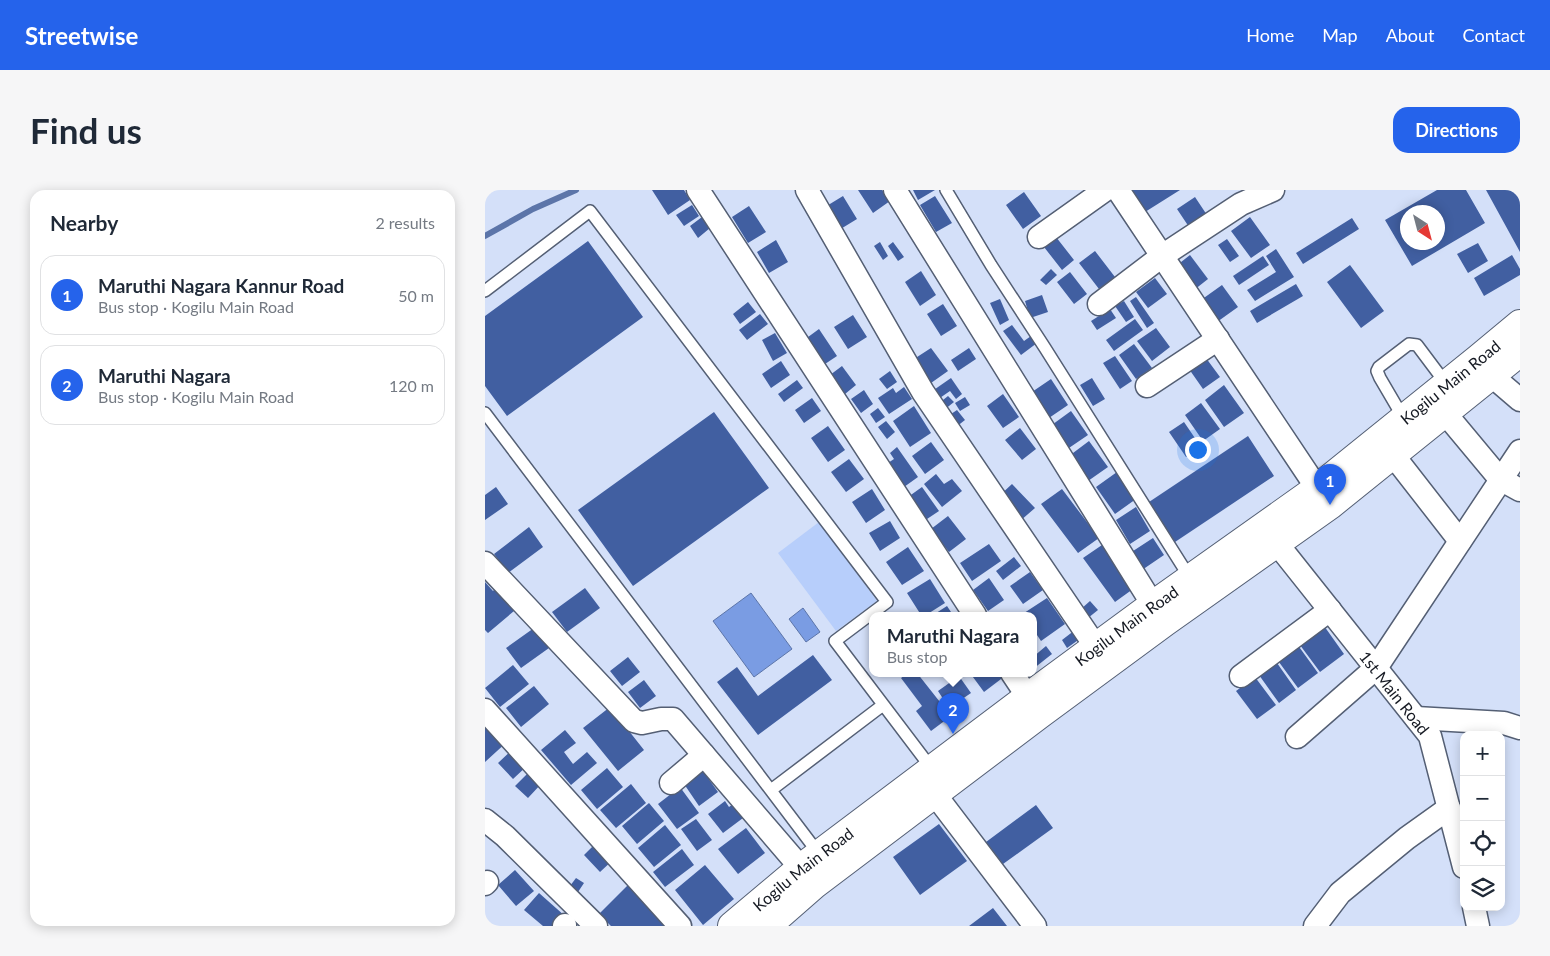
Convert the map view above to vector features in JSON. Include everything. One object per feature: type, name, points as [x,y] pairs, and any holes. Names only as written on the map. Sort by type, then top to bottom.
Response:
[{"type":"main road","name":"Kogilu Main Road","points":[[1323,497],[1404,419],[1520,324]]},
{"type":"main road","name":"Kogilu Main Road","points":[[732,926],[810,861],[1150,633],[1269,535],[1323,497],[1393,455],[1520,352]]},
{"type":"main road","name":"Kogilu Main Road","points":[[767,926],[929,780],[1028,697],[1190,578],[1269,535]]},
{"type":"street","points":[[698,190],[973,612]]},
{"type":"street","points":[[807,190],[923,392],[1096,647]]},
{"type":"street","points":[[895,190],[1153,605]]},
{"type":"street","points":[[1039,237],[1105,190]]},
{"type":"street","points":[[1117,190],[1323,497]]},
{"type":"street","points":[[1099,304],[1162,256],[1241,204],[1273,190]]},
{"type":"street","points":[[1147,386],[1218,340]]},
{"type":"street","points":[[1492,376],[1520,400]]},
{"type":"street","points":[[1445,413],[1501,479],[1520,490]]},
{"type":"street","points":[[1297,737],[1376,668],[1520,451]]},
{"type":"street","points":[[1393,455],[1460,541]]},
{"type":"street","name":"1st Main Road","points":[[1269,535],[1430,736],[1464,866]]},
{"type":"street","points":[[485,563],[634,720],[642,723],[661,719],[673,719],[704,755],[810,861]]},
{"type":"street","points":[[1241,676],[1329,610]]},
{"type":"street","points":[[1015,677],[1028,697]]},
{"type":"street","points":[[485,710],[680,926]]},
{"type":"street","points":[[1416,718],[1504,723],[1520,728]]},
{"type":"street","points":[[671,783],[704,755]]},
{"type":"street","points":[[929,780],[1035,926]]},
{"type":"street","points":[[1315,926],[1340,893],[1407,838],[1449,808]]},
{"type":"street","points":[[485,820],[505,836],[596,926]]},
{"type":"street","points":[[1475,911],[1479,926]]},
{"type":"lane","points":[[946,190],[991,265],[1190,578]]},
{"type":"lane","points":[[485,290],[590,210],[887,602],[874,612]]},
{"type":"lane","points":[[1404,419],[1380,378],[1377,371],[1379,367],[1409,344],[1414,344],[1447,385]]},
{"type":"lane","points":[[485,413],[771,790],[810,861]]},
{"type":"lane","points":[[869,616],[835,641],[883,705],[929,780]]},
{"type":"lane","points":[[771,790],[883,705]]},
{"type":"shaded area","points":[[819,522],[877,601],[836,631],[778,553]]},
{"type":"shaded area","points":[[751,593],[792,649],[754,677],[713,621]]},
{"type":"shaded area","points":[[803,608],[820,632],[806,642],[789,619]]},
{"type":"building","points":[[652,190],[684,190],[690,200],[668,215]]},
{"type":"building","points":[[858,190],[882,190],[890,201],[873,213]]},
{"type":"building","points":[[913,190],[935,190],[918,200]]},
{"type":"building","points":[[1131,190],[1180,190],[1145,212]]},
{"type":"building","points":[[1437,190],[1466,190],[1485,223],[1445,247],[1445,205],[1411,205]]},
{"type":"building","points":[[1486,190],[1520,190],[1520,252]]},
{"type":"building","points":[[1024,192],[1041,216],[1023,229],[1006,205]]},
{"type":"building","points":[[843,196],[857,219],[839,230],[825,207]]},
{"type":"building","points":[[935,196],[952,223],[936,232],[920,205]]},
{"type":"building","points":[[1195,197],[1207,215],[1189,227],[1177,209]]},
{"type":"building","points":[[692,205],[699,216],[684,226],[676,215]]},
{"type":"building","points":[[749,206],[766,232],[748,243],[732,217]]},
{"type":"building","points":[[1400,211],[1400,246],[1385,220]]},
{"type":"building","points":[[702,217],[710,228],[698,238],[690,226]]},
{"type":"building","points":[[1250,217],[1270,245],[1251,258],[1231,231]]},
{"type":"building","points":[[1352,218],[1359,229],[1303,264],[1296,253]]},
{"type":"building","points":[[1056,237],[1074,260],[1062,270],[1044,247]]},
{"type":"building","points":[[1227,239],[1239,256],[1230,262],[1218,245]]},
{"type":"building","points":[[776,240],[788,262],[769,273],[757,252]]},
{"type":"building","points":[[588,241],[643,317],[507,416],[485,386],[485,316]]},
{"type":"building","points":[[880,242],[888,256],[883,260],[874,246]]},
{"type":"building","points":[[893,242],[904,257],[898,261],[888,246]]},
{"type":"building","points":[[1478,243],[1488,261],[1468,273],[1457,254]]},
{"type":"building","points":[[1276,249],[1294,277],[1255,301],[1247,290],[1276,272],[1266,256]]},
{"type":"building","points":[[1403,250],[1439,250],[1412,266]]},
{"type":"building","points":[[1095,251],[1115,277],[1099,289],[1079,263]]},
{"type":"building","points":[[1190,255],[1208,279],[1194,290],[1176,266]]},
{"type":"building","points":[[1512,255],[1520,269],[1520,275],[1484,296],[1474,278]]},
{"type":"building","points":[[1263,256],[1269,265],[1239,285],[1233,276]]},
{"type":"building","points":[[1350,265],[1384,311],[1361,328],[1327,282]]},
{"type":"building","points":[[1051,269],[1057,275],[1046,285],[1040,280]]},
{"type":"building","points":[[921,271],[936,295],[920,306],[905,282]]},
{"type":"building","points":[[1070,272],[1087,294],[1074,304],[1057,282]]},
{"type":"building","points":[[1155,278],[1167,294],[1148,308],[1136,292]]},
{"type":"building","points":[[1296,284],[1303,296],[1257,323],[1250,311]]},
{"type":"building","points":[[1222,285],[1238,307],[1217,322],[1201,300]]},
{"type":"building","points":[[1042,295],[1048,312],[1030,318],[1025,301]]},
{"type":"building","points":[[1136,297],[1154,323],[1147,328],[1130,301]]},
{"type":"building","points":[[1000,299],[1009,320],[1000,325],[990,303]]},
{"type":"building","points":[[1124,301],[1134,317],[1126,322],[1115,306]]},
{"type":"building","points":[[748,302],[756,312],[740,324],[733,314]]},
{"type":"building","points":[[943,304],[957,326],[941,336],[927,314]]},
{"type":"building","points":[[1110,309],[1116,318],[1097,330],[1091,321]]},
{"type":"building","points":[[760,314],[768,324],[747,340],[739,330]]},
{"type":"building","points":[[853,315],[867,337],[848,349],[834,327]]},
{"type":"building","points":[[1135,319],[1143,330],[1114,351],[1106,340]]},
{"type":"building","points":[[1012,325],[1024,341],[1031,336],[1037,343],[1021,355],[1003,331]]},
{"type":"building","points":[[1156,328],[1170,347],[1152,361],[1137,341]]},
{"type":"building","points":[[819,329],[837,356],[822,366],[804,340]]},
{"type":"building","points":[[775,333],[787,353],[773,361],[762,340]]},
{"type":"building","points":[[1134,344],[1152,368],[1136,379],[1119,355]]},
{"type":"building","points":[[931,348],[948,371],[931,383],[914,359]]},
{"type":"building","points":[[969,348],[976,359],[958,371],[951,360]]},
{"type":"building","points":[[1115,356],[1132,381],[1120,389],[1103,363]]},
{"type":"building","points":[[1206,358],[1220,377],[1203,389],[1189,369]]},
{"type":"building","points":[[781,361],[790,375],[771,388],[762,374]]},
{"type":"building","points":[[842,366],[856,385],[845,394],[830,375]]},
{"type":"building","points":[[890,371],[897,382],[887,389],[879,379]]},
{"type":"building","points":[[951,378],[962,394],[956,399],[950,391],[934,402],[928,394]]},
{"type":"building","points":[[1092,378],[1105,399],[1093,406],[1080,385]]},
{"type":"building","points":[[1051,379],[1068,405],[1046,420],[1029,394]]},
{"type":"building","points":[[797,380],[803,388],[784,402],[778,394]]},
{"type":"building","points":[[1224,385],[1244,413],[1224,427],[1205,400]]},
{"type":"building","points":[[904,387],[912,399],[889,414],[878,398],[893,388],[896,393]]},
{"type":"building","points":[[864,390],[873,404],[861,413],[851,399]]},
{"type":"building","points":[[1003,394],[1019,417],[1003,428],[987,406]]},
{"type":"building","points":[[948,396],[954,402],[944,410],[938,404]]},
{"type":"building","points":[[965,397],[970,405],[960,411],[955,403]]},
{"type":"building","points":[[812,398],[821,411],[804,423],[795,410]]},
{"type":"building","points":[[1201,403],[1220,429],[1203,441],[1185,415]]},
{"type":"building","points":[[914,406],[931,433],[910,447],[893,421]]},
{"type":"building","points":[[878,408],[885,417],[876,423],[870,414]]},
{"type":"building","points":[[957,410],[965,420],[956,427],[948,416]]},
{"type":"building","points":[[1071,411],[1088,435],[1066,450],[1049,427]]},
{"type":"building","points":[[714,412],[769,488],[633,586],[578,510]]},
{"type":"building","points":[[886,421],[895,432],[887,439],[878,427]]},
{"type":"building","points":[[1184,422],[1201,447],[1186,457],[1169,432]]},
{"type":"building","points":[[828,426],[845,450],[828,462],[811,438]]},
{"type":"building","points":[[1020,428],[1036,449],[1022,460],[1005,440]]},
{"type":"building","points":[[1248,436],[1274,476],[1175,542],[1149,502]]},
{"type":"building","points":[[1089,441],[1108,467],[1088,481],[1069,456]]},
{"type":"building","points":[[931,442],[944,460],[925,474],[912,456]]},
{"type":"building","points":[[897,447],[918,477],[904,487],[888,463],[894,459],[890,453]]},
{"type":"building","points":[[849,459],[864,479],[846,492],[831,472]]},
{"type":"building","points":[[1117,472],[1136,499],[1115,514],[1096,487]]},
{"type":"building","points":[[936,474],[944,484],[952,479],[962,491],[942,507],[924,484]]},
{"type":"building","points":[[1012,484],[1035,508],[1020,521],[998,497]]},
{"type":"building","points":[[496,487],[508,504],[485,520],[485,495]]},
{"type":"building","points":[[922,487],[939,511],[924,521],[908,497]]},
{"type":"building","points":[[872,489],[885,510],[866,523],[852,502]]},
{"type":"building","points":[[1062,489],[1099,538],[1078,553],[1041,504]]},
{"type":"building","points":[[1136,507],[1150,531],[1130,544],[1116,520]]},
{"type":"building","points":[[948,516],[966,539],[949,552],[931,529]]},
{"type":"building","points":[[890,521],[900,538],[880,551],[869,533]]},
{"type":"building","points":[[529,527],[543,547],[508,573],[494,554]]},
{"type":"building","points":[[1153,538],[1164,555],[1142,570],[1130,553]]},
{"type":"building","points":[[989,544],[1001,561],[972,581],[960,563]]},
{"type":"building","points":[[1102,545],[1133,589],[1115,602],[1083,558]]},
{"type":"building","points":[[908,547],[924,571],[902,585],[886,562]]},
{"type":"building","points":[[1014,557],[1021,566],[1003,580],[996,571]]},
{"type":"building","points":[[1030,572],[1043,590],[1023,604],[1010,586]]},
{"type":"building","points":[[989,578],[1004,600],[988,611],[973,590]]},
{"type":"building","points":[[930,579],[945,603],[931,612],[919,612],[907,593]]},
{"type":"building","points":[[485,582],[493,591],[495,589],[514,611],[488,633],[485,630]]},
{"type":"building","points":[[585,588],[600,608],[567,632],[552,612]]},
{"type":"building","points":[[1047,598],[1065,624],[1041,641],[1037,635],[1037,612],[1026,612]]},
{"type":"building","points":[[1090,601],[1098,610],[1088,618],[1081,609]]},
{"type":"building","points":[[947,606],[951,612],[938,612]]},
{"type":"building","points":[[1322,623],[1344,654],[1320,672],[1297,641]]},
{"type":"building","points":[[534,628],[549,648],[521,668],[506,648]]},
{"type":"building","points":[[1075,630],[1081,638],[1067,648],[1062,640]]},
{"type":"building","points":[[1297,644],[1318,673],[1298,688],[1276,658]]},
{"type":"building","points":[[1046,646],[1052,654],[1037,666],[1037,654]]},
{"type":"building","points":[[813,655],[832,680],[758,735],[717,682],[737,667],[758,696]]},
{"type":"building","points":[[628,657],[640,672],[622,686],[610,671]]},
{"type":"building","points":[[1277,663],[1296,690],[1279,703],[1259,675]]},
{"type":"building","points":[[513,665],[529,684],[500,707],[485,688]]},
{"type":"building","points":[[920,677],[951,716],[931,731],[916,711],[922,706],[901,678]]},
{"type":"building","points":[[960,677],[971,693],[949,708],[938,691]]},
{"type":"building","points":[[973,677],[1004,677],[984,692]]},
{"type":"building","points":[[1255,677],[1276,705],[1257,719],[1236,691]]},
{"type":"building","points":[[644,680],[656,696],[640,708],[628,692]]},
{"type":"building","points":[[534,686],[549,704],[521,727],[506,708]]},
{"type":"building","points":[[610,707],[644,750],[618,771],[583,728]]},
{"type":"building","points":[[485,717],[508,741],[485,762]]},
{"type":"building","points":[[565,730],[576,743],[564,752],[573,764],[587,752],[597,763],[571,785],[541,750]]},
{"type":"building","points":[[513,749],[528,765],[513,779],[498,763]]},
{"type":"building","points":[[607,768],[623,787],[597,809],[581,790]]},
{"type":"building","points":[[701,768],[718,792],[699,806],[682,781]]},
{"type":"building","points":[[530,771],[542,783],[528,798],[515,786]]},
{"type":"building","points":[[631,784],[646,803],[616,828],[600,810]]},
{"type":"building","points":[[680,787],[699,813],[677,829],[658,804]]},
{"type":"building","points":[[725,801],[729,807],[733,804],[743,818],[723,833],[708,814]]},
{"type":"building","points":[[649,803],[664,821],[637,844],[622,826]]},
{"type":"building","points":[[1036,805],[1053,828],[1003,864],[986,842]]},
{"type":"building","points":[[696,819],[712,840],[697,851],[681,829]]},
{"type":"building","points":[[939,824],[967,861],[920,895],[893,857]]},
{"type":"building","points":[[665,825],[681,845],[654,867],[638,848]]},
{"type":"building","points":[[746,828],[765,853],[738,874],[718,849]]},
{"type":"building","points":[[597,842],[614,859],[600,872],[584,855]]},
{"type":"building","points":[[682,849],[694,865],[665,887],[653,872]]},
{"type":"building","points":[[705,865],[734,899],[703,925],[675,890]]},
{"type":"building","points":[[515,870],[534,891],[516,906],[498,885]]},
{"type":"building","points":[[576,878],[584,883],[578,892],[570,886]]},
{"type":"building","points":[[628,885],[669,926],[611,926],[599,914]]},
{"type":"building","points":[[539,893],[565,916],[556,926],[543,926],[524,910]]},
{"type":"building","points":[[993,908],[1007,926],[969,926]]},
{"type":"waterway","points":[[485,236],[533,209],[576,190]]},
{"type":"place","name":"Maruthi Nagara Kannur Road","points":[[1330,505]]},
{"type":"place","name":"Maruthi Nagara","points":[[953,734]]}]
